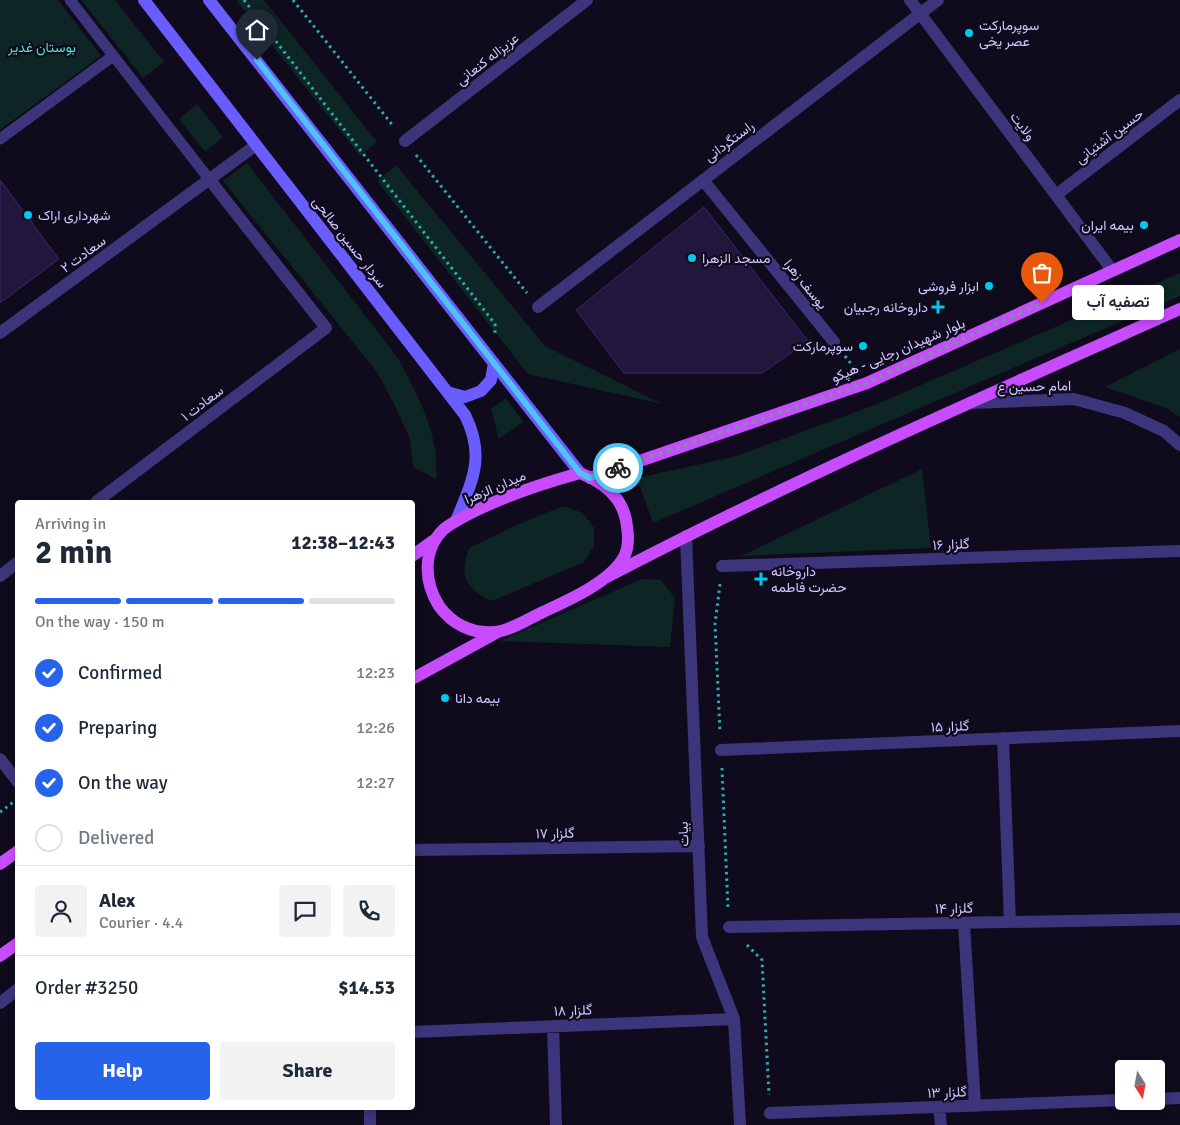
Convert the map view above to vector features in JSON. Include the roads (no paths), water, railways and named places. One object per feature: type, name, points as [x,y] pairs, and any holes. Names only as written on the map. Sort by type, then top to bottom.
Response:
[{"type":"main road","name":"سردار حسین صالحی","points":[[144,0],[465,415],[472,430],[475,443],[476,463],[472,480],[456,521]]},
{"type":"main road","points":[[209,0],[494,363],[585,475]]},
{"type":"main road","name":"بلوار شهیدان رجایی - هپکو","points":[[585,475],[866,383],[1180,240]]},
{"type":"main road","points":[[605,578],[686,536],[968,403],[1180,309]]},
{"type":"main road","points":[[446,392],[465,397],[480,391],[491,380],[494,363]]},
{"type":"main road","name":"میدان الزهرا","points":[[585,475],[609,489],[619,501],[625,515],[629,536],[623,557],[605,578],[554,607],[497,632],[480,632],[464,628],[448,617],[431,589],[427,572],[428,556],[436,539],[444,530],[456,521],[517,493],[548,482],[585,475]]},
{"type":"main road","points":[[415,554],[436,539]]},
{"type":"main road","points":[[415,677],[497,632]]},
{"type":"main road","points":[[0,864],[15,853]]},
{"type":"main road","points":[[0,956],[15,945]]},
{"type":"street","name":"عزیزاله کنعانی","points":[[405,141],[586,0]]},
{"type":"street","name":"ولایت","points":[[910,0],[1112,270]]},
{"type":"street","name":"راستگردانی","points":[[538,307],[938,0]]},
{"type":"street","name":"حسین آشتیانی","points":[[1056,195],[1180,100]]},
{"type":"street","name":"سعادت ۲","points":[[0,333],[256,145]]},
{"type":"street","name":"سعادت ۱","points":[[99,500],[326,328],[209,180]]},
{"type":"street","name":"یوسف زهرا","points":[[703,180],[834,342]]},
{"type":"street","name":"امام حسین ع","points":[[968,403],[1074,399],[1125,413],[1164,431],[1180,445]]},
{"type":"street","name":"بیات","points":[[686,536],[702,937],[734,1019],[740,1125]]},
{"type":"street","name":"گلزار ۱۶","points":[[722,566],[1180,551]]},
{"type":"street","points":[[0,576],[15,564]]},
{"type":"street","name":"گلزار ۱۵","points":[[721,750],[1180,731]]},
{"type":"street","points":[[1003,738],[1010,922]]},
{"type":"street","points":[[0,759],[15,778]]},
{"type":"street","name":"گلزار ۱۷","points":[[415,850],[699,846]]},
{"type":"street","name":"گلزار ۱۴","points":[[729,928],[1180,919]]},
{"type":"street","points":[[964,923],[975,1106]]},
{"type":"street","points":[[0,1003],[15,991]]},
{"type":"street","name":"گلزار ۱۸","points":[[415,1032],[734,1019]]},
{"type":"street","points":[[553,1026],[556,1125]]},
{"type":"street","points":[[1165,1099],[1180,1098]]},
{"type":"street","name":"گلزار ۱۳","points":[[770,1113],[1115,1100]]},
{"type":"street","points":[[939,1107],[940,1125]]},
{"type":"street","points":[[370,1110],[370,1125]]},
{"type":"lane","points":[[70,0],[209,180]]},
{"type":"lane","points":[[0,139],[113,56]]},
{"type":"place","name":"سوپرمارکت عصر یخی","points":[[969,33]]},
{"type":"place","name":"شهرداری اراک","points":[[28,215]]},
{"type":"place","name":"بیمه ایران","points":[[1144,225]]},
{"type":"place","name":"مسجد الزهرا","points":[[692,258]]},
{"type":"place","name":"ابزار فروشی","points":[[989,286]]},
{"type":"place","name":"تصفیه آب","points":[[1042,303]]},
{"type":"place","name":"داروخانه رجبیان","points":[[938,307]]},
{"type":"place","name":"سوپرمارکت","points":[[863,346]]},
{"type":"place","name":"داروخانه حضرت فاطمه","points":[[761,579]]},
{"type":"place","name":"بیمه دانا","points":[[445,698]]},
{"type":"park label","name":"بوستان غدیر","points":[[42,47]]}]
